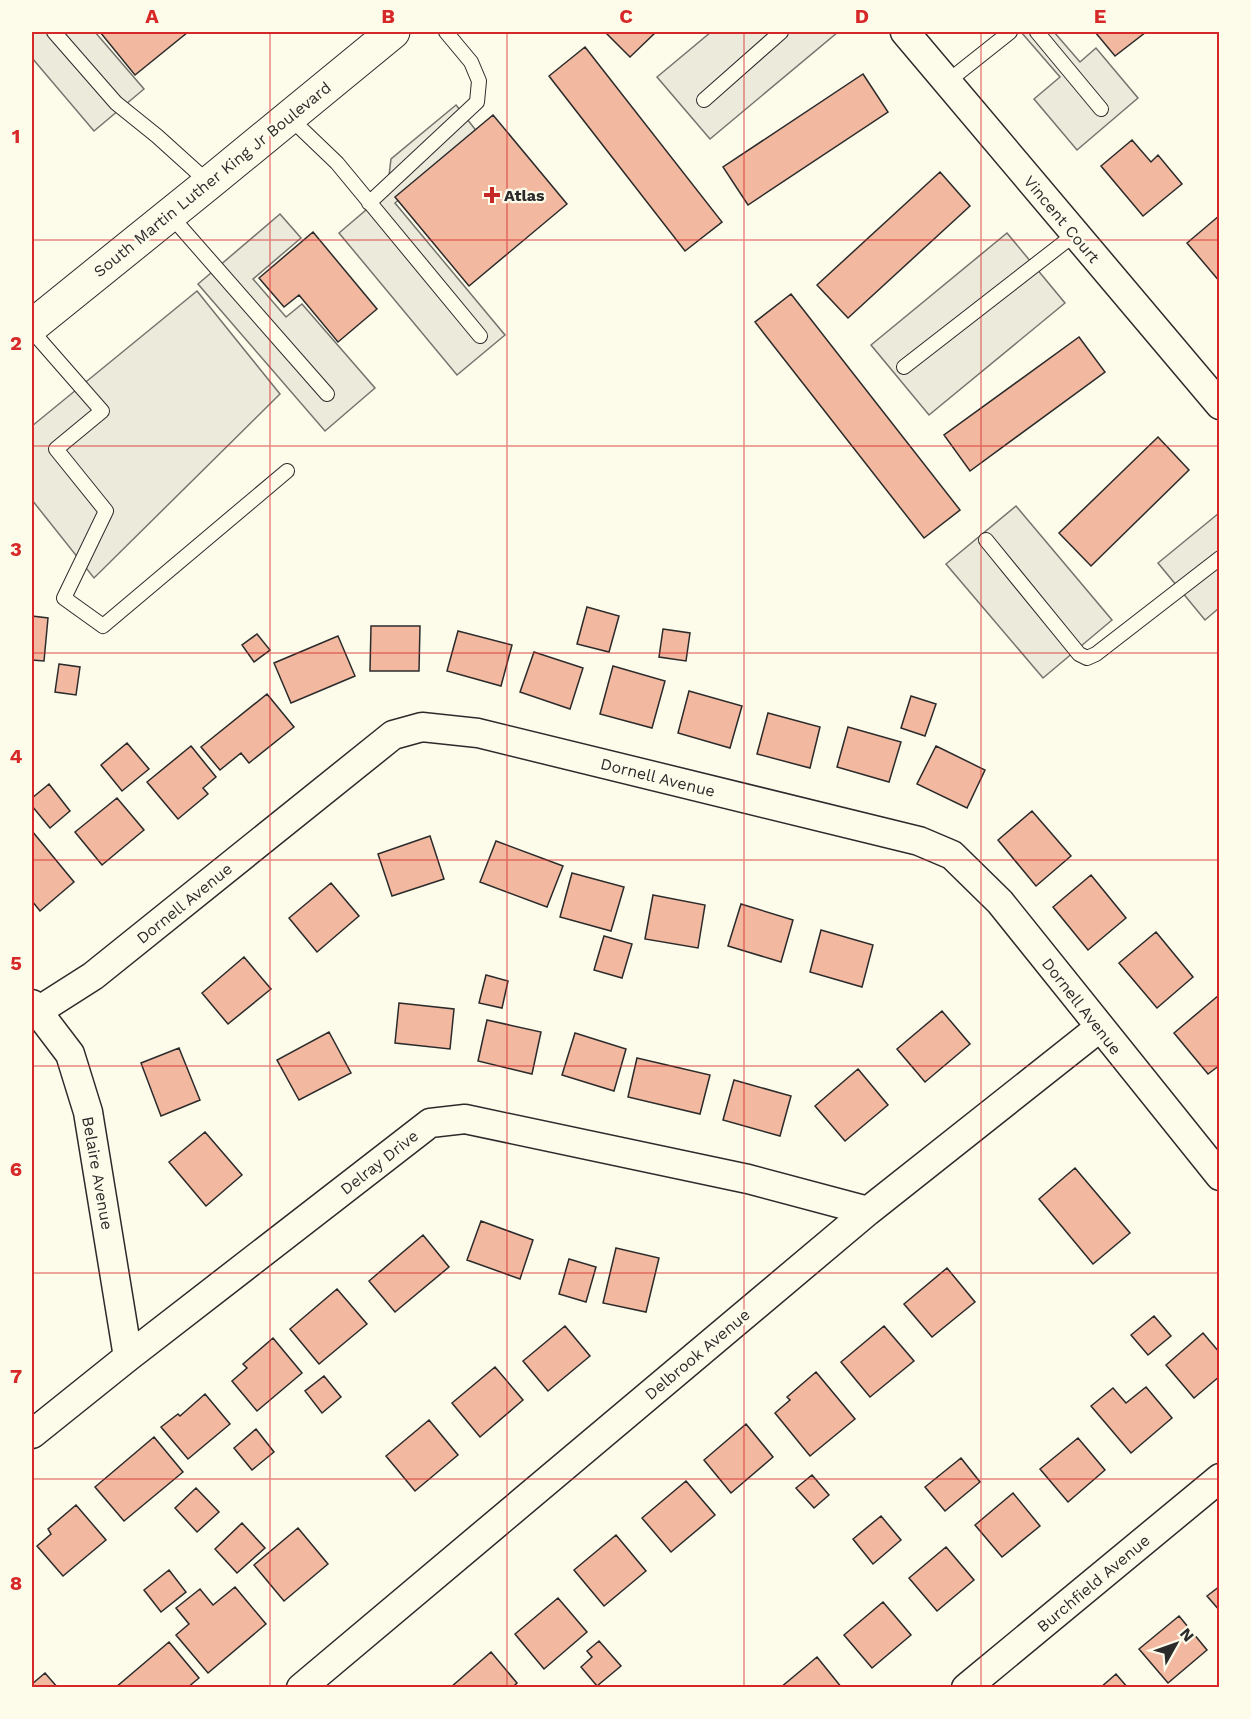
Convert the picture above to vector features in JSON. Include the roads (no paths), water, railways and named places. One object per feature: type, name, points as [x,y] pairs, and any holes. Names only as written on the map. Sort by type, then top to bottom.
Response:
[{"type":"main road","name":"South Martin Luther King Jr Boulevard","points":[[32,326],[393,32]]},
{"type":"street","name":"Vincent Court","points":[[904,32],[1220,405]]},
{"type":"street","name":"Dornell Avenue","points":[[34,1008],[93,976],[393,735],[422,727],[478,733],[919,842],[952,855],[1000,902],[1220,1176]]},
{"type":"street","name":"Belaire Avenue","points":[[34,1008],[70,1053],[88,1112],[128,1357]]},
{"type":"street","name":"Delbrook Avenue","points":[[301,1688],[868,1211],[1099,1028]]},
{"type":"street","name":"Delray Drive","points":[[32,1434],[429,1123],[465,1119],[748,1179],[868,1211]]},
{"type":"street","name":"Burchfield Avenue","points":[[966,1688],[1220,1478]]},
{"type":"lane","points":[[54,32],[116,103],[209,183]]},
{"type":"lane","points":[[369,203],[477,102],[479,81],[471,62],[446,32]]},
{"type":"lane","points":[[704,100],[781,32]]},
{"type":"lane","points":[[947,82],[1010,32]]},
{"type":"lane","points":[[1037,32],[1101,109]]},
{"type":"lane","points":[[289,117],[337,163],[480,336]]},
{"type":"lane","points":[[170,215],[327,394]]},
{"type":"lane","points":[[904,367],[1075,234]]},
{"type":"lane","points":[[32,331],[102,411],[56,450],[106,511],[64,598],[104,626],[287,471]]},
{"type":"lane","points":[[986,540],[1079,654],[1087,658],[1096,654],[1220,558]]},
{"type":"place","name":"Atlas","points":[[492,195]]}]
